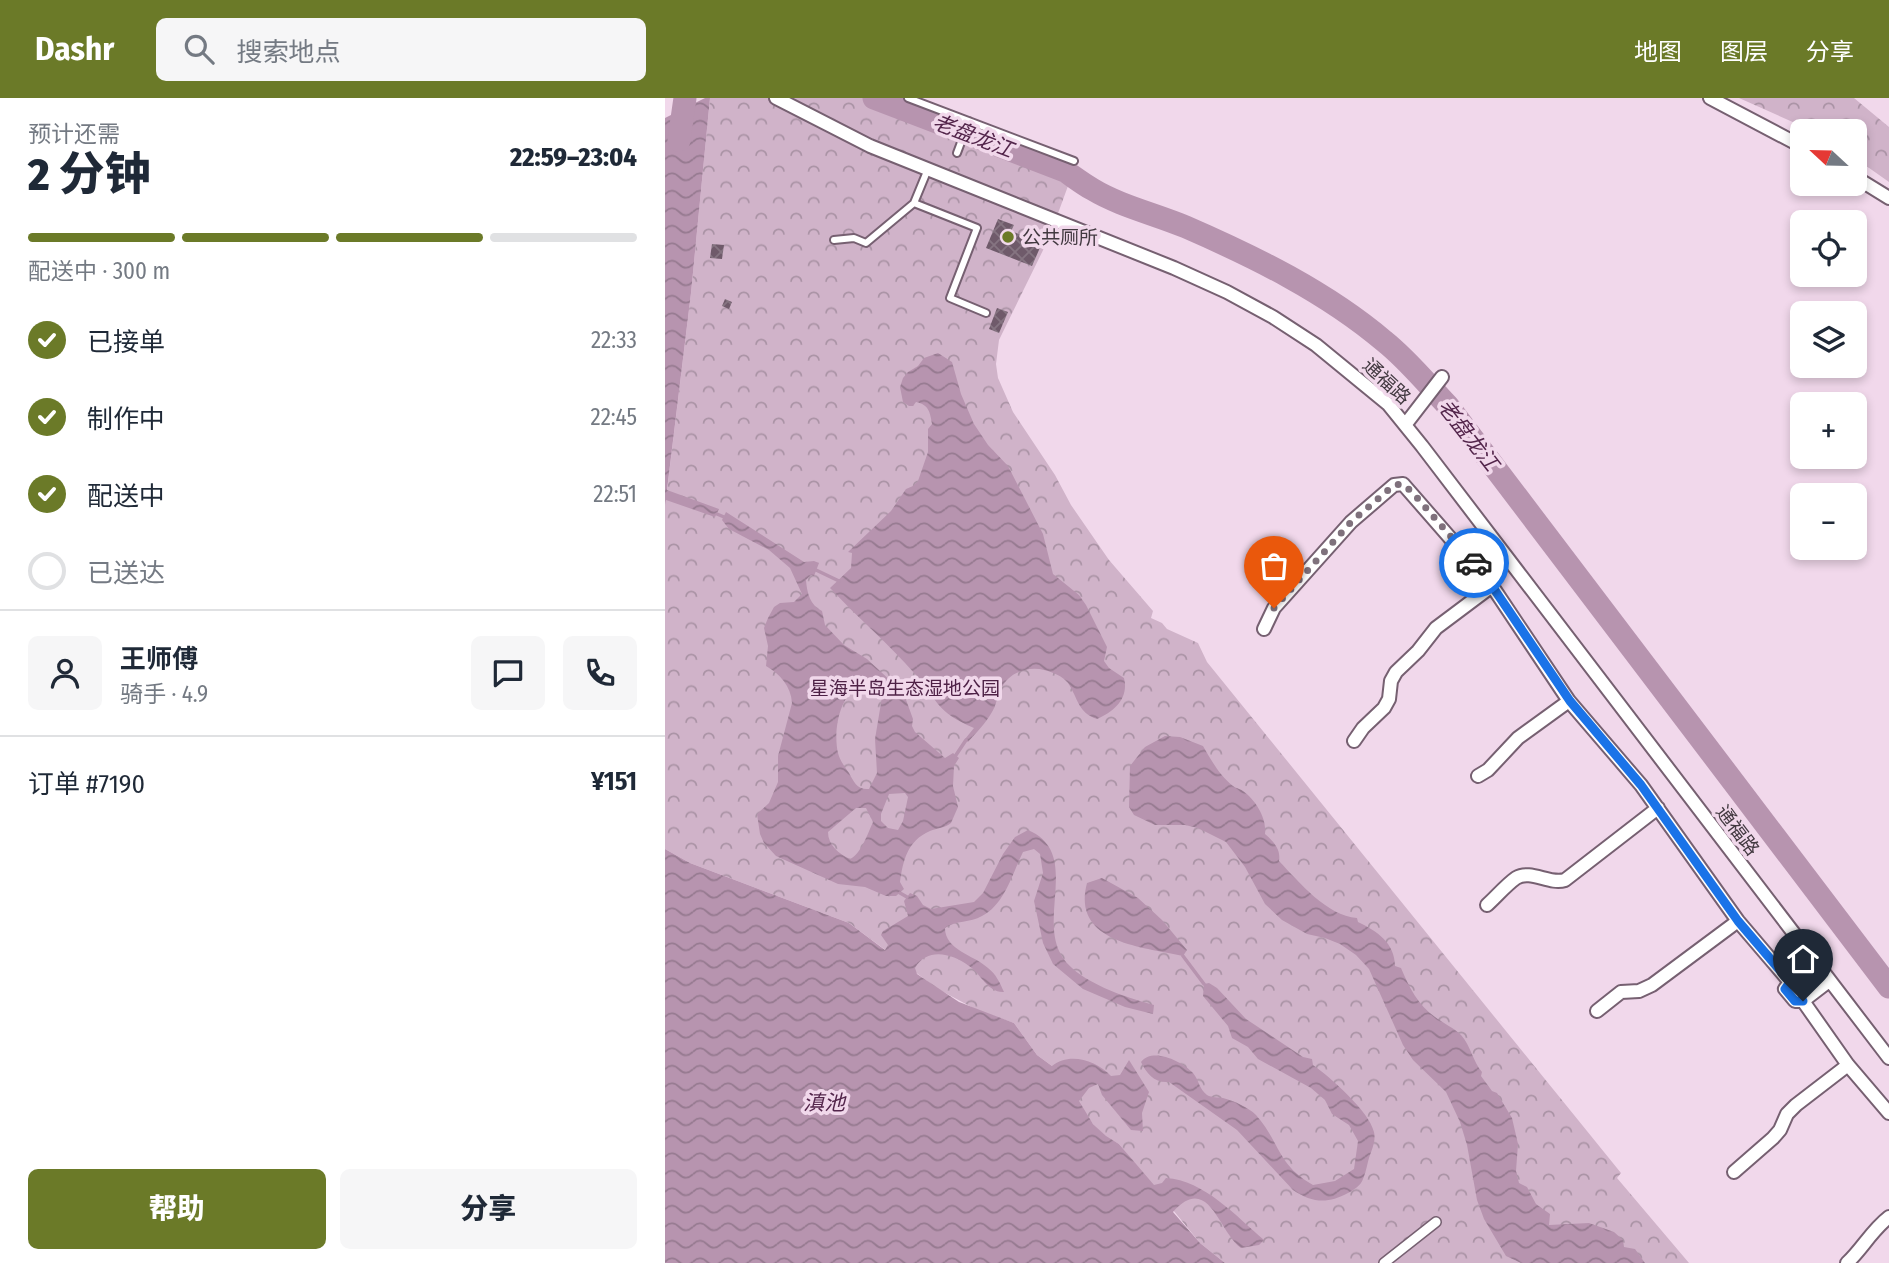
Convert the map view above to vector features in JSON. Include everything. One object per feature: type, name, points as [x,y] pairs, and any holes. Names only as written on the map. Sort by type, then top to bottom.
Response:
[{"type":"street","name":"通福路","points":[[776,98],[870,146],[1162,263],[1227,292],[1316,345],[1388,404],[1889,1058]]},
{"type":"street","points":[[1710,98],[1790,140]]},
{"type":"street","points":[[1867,184],[1889,198]]},
{"type":"street","points":[[1405,425],[1442,377]]},
{"type":"street","points":[[1264,629],[1274,608],[1351,522],[1394,485],[1403,484],[1492,586],[1570,701],[1658,808],[1738,921],[1790,982]]},
{"type":"street","points":[[1353,741],[1384,708],[1396,672],[1436,628],[1492,586]]},
{"type":"street","points":[[1478,776],[1502,757],[1518,738],[1570,701]]},
{"type":"street","points":[[1487,905],[1517,877],[1529,875],[1556,883],[1565,880],[1658,808]]},
{"type":"street","points":[[1597,1011],[1621,992],[1639,991],[1652,985],[1738,921]]},
{"type":"street","points":[[1815,962],[1785,989],[1795,1001],[1803,1001],[1829,981]]},
{"type":"street","points":[[1803,1001],[1848,1065],[1889,1112]]},
{"type":"street","points":[[1734,1172],[1773,1138],[1787,1114],[1796,1105],[1848,1065]]},
{"type":"street","points":[[1847,1263],[1860,1252],[1880,1224],[1889,1217]]},
{"type":"street","points":[[1384,1263],[1436,1222]]},
{"type":"lane","points":[[908,98],[1074,161]]},
{"type":"lane","points":[[957,153],[969,121]]},
{"type":"lane","points":[[834,240],[854,237],[866,243],[914,203],[927,169]]},
{"type":"lane","points":[[914,203],[977,228],[950,298],[986,313]]},
{"type":"green space","name":"星海半岛生态湿地公园","points":[[710,98],[874,98],[1072,175],[1049,238],[999,340],[996,364],[998,378],[1013,412],[1109,560],[1153,611],[1151,618],[1162,623],[1167,629],[1198,643],[1207,662],[1621,1173],[1617,1178],[1689,1263],[1225,1263],[1200,1243],[1119,1144],[1106,1137],[1093,1124],[1052,1066],[1037,1055],[1014,1023],[977,1010],[938,989],[849,923],[690,863],[665,849],[665,507],[691,293]]},
{"type":"green space","points":[[1739,98],[1854,98],[1889,127],[1889,182],[1867,166],[1867,119],[1790,121]]},
{"type":"water","points":[[710,98],[691,293],[667,490],[719,509],[715,517],[666,500],[665,507],[665,118]]},
{"type":"water","points":[[938,353],[952,362],[961,394],[974,424],[988,445],[1008,466],[1043,534],[1053,574],[1079,595],[1086,605],[1107,647],[1104,661],[1124,678],[1124,692],[1119,703],[1097,719],[1082,709],[1063,678],[1044,670],[1026,670],[1005,682],[990,716],[968,742],[965,739],[974,728],[939,706],[905,663],[830,588],[851,568],[852,553],[848,552],[891,511],[906,489],[918,481],[928,452],[928,429],[932,424],[924,405],[916,402],[909,406],[903,402],[900,387],[908,372],[924,358]]},
{"type":"water","points":[[726,512],[804,562],[819,563],[814,576],[811,575],[806,580],[810,598],[822,611],[825,625],[844,645],[867,659],[905,697],[915,732],[945,758],[953,753],[959,758],[954,766],[953,786],[958,807],[951,823],[922,835],[911,846],[901,874],[900,882],[904,889],[896,896],[886,896],[865,887],[838,884],[776,856],[764,843],[757,814],[769,803],[778,782],[778,756],[792,703],[784,681],[766,666],[768,646],[764,628],[774,607],[780,603],[794,602],[802,594],[790,568],[769,550],[729,529],[722,520]],"holes":[[[862,684],[882,697],[875,739],[877,773],[869,789],[859,787],[854,782],[840,759],[836,734],[843,704],[854,689]],[[905,793],[908,797],[903,821],[898,830],[888,828],[881,821],[889,794]],[[856,808],[866,808],[873,822],[861,848],[850,859],[835,848],[828,832]]]},
{"type":"water","points":[[1165,736],[1180,737],[1203,746],[1224,778],[1248,795],[1256,805],[1264,822],[1265,834],[1278,849],[1279,861],[1324,905],[1346,916],[1357,918],[1358,922],[1384,939],[1392,951],[1395,966],[1401,968],[1419,1001],[1429,1012],[1461,1035],[1482,1072],[1481,1076],[1492,1091],[1497,1093],[1512,1118],[1518,1144],[1516,1171],[1519,1183],[1527,1187],[1536,1204],[1550,1214],[1549,1225],[1589,1223],[1614,1232],[1623,1240],[1624,1247],[1635,1249],[1645,1263],[1521,1263],[1506,1256],[1484,1219],[1477,1200],[1467,1145],[1446,1092],[1413,1060],[1403,1045],[1369,969],[1356,955],[1340,944],[1307,934],[1282,920],[1265,904],[1245,867],[1226,842],[1198,828],[1155,825],[1134,815],[1129,807],[1130,766],[1145,747]]},
{"type":"water","name":"滇池","points":[[1028,830],[1044,841],[1052,854],[1056,870],[1054,925],[1056,942],[1063,958],[1070,967],[1092,982],[1154,1005],[1153,1014],[1125,1007],[1083,989],[1053,964],[1043,943],[1034,901],[1043,873],[1040,854],[1034,849],[1023,852],[1007,888],[990,911],[945,928],[950,942],[991,970],[1004,992],[993,989],[973,969],[948,955],[926,957],[915,968],[917,974],[959,1002],[1014,1023],[1037,1055],[1052,1066],[1066,1059],[1082,1060],[1098,1066],[1111,1076],[1120,1075],[1129,1060],[1149,1092],[1142,1113],[1143,1131],[1131,1130],[1102,1095],[1098,1084],[1089,1088],[1079,1101],[1093,1124],[1119,1144],[1154,1185],[1162,1183],[1166,1178],[1194,1185],[1219,1201],[1264,1240],[1259,1245],[1241,1248],[1233,1241],[1212,1209],[1205,1202],[1196,1199],[1185,1201],[1173,1212],[1200,1243],[1225,1263],[665,1263],[665,849],[690,863],[849,923],[885,950],[888,945],[881,935],[883,931],[908,916],[904,901],[910,893],[931,909],[974,902],[983,893],[1015,837]]},
{"type":"water","points":[[1102,878],[1138,898],[1162,920],[1187,950],[1183,956],[1131,945],[1100,930],[1090,918],[1085,903],[1087,883]]},
{"type":"water","points":[[1209,983],[1246,1019],[1303,1057],[1312,1059],[1313,1065],[1365,1114],[1374,1132],[1374,1142],[1362,1180],[1353,1190],[1341,1197],[1313,1200],[1293,1190],[1237,1130],[1169,1082],[1155,1079],[1146,1070],[1141,1062],[1146,1058],[1167,1057],[1193,1073],[1207,1095],[1227,1099],[1249,1109],[1264,1125],[1285,1161],[1313,1185],[1335,1181],[1354,1169],[1358,1141],[1349,1125],[1332,1114],[1325,1100],[1311,1088],[1258,1059],[1248,1047],[1232,1038],[1228,1026],[1203,996],[1204,984]]},
{"type":"building","name":"公共厕所","points":[[998,219],[1014,225],[1011,231],[1042,243],[1032,266],[986,248]]},
{"type":"building","points":[[712,244],[724,245],[722,259],[710,258]]},
{"type":"building","points":[[725,299],[732,302],[729,309],[722,306]]},
{"type":"building","points":[[997,308],[1008,312],[999,333],[989,329]]},
{"type":"waterway","points":[[679,140],[685,98]]},
{"type":"waterway","name":"老盘龙江","points":[[874,98],[1065,171],[1114,200],[1186,227],[1238,251],[1314,291],[1362,323],[1393,348],[1448,406],[1889,987]]},
{"type":"waterway","points":[[717,514],[724,517]]},
{"type":"waterway","points":[[816,570],[839,581]]},
{"type":"waterway","points":[[956,755],[966,740]]},
{"type":"waterway","points":[[900,893],[907,897]]},
{"type":"waterway","points":[[1183,956],[1204,984]]},
{"type":"way so far","points":[[1274,608],[1351,522],[1394,485],[1403,484],[1412,492],[1474,563]]},
{"type":"place","name":"公共厕所","points":[[1008,237]]},
{"type":"route","points":[[1474,563],[1570,701],[1641,785],[1738,921],[1790,982],[1785,989],[1795,1001],[1803,1001]]}]
